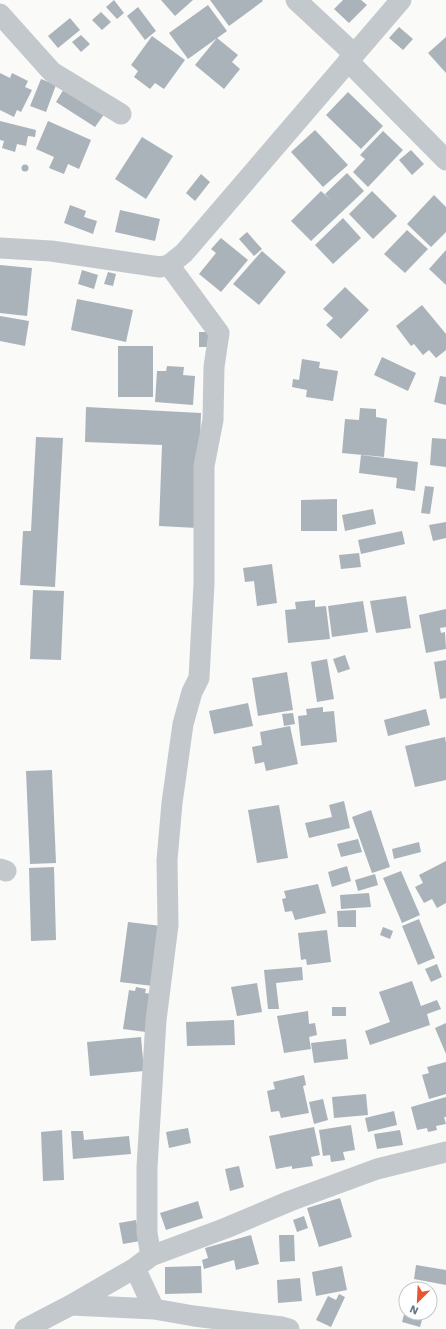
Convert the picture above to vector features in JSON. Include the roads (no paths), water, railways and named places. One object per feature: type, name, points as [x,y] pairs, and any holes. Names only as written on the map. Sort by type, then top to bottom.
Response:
[{"type":"street","points":[[296,0],[446,160]]},
{"type":"street","points":[[0,248],[51,251],[160,267],[169,265],[184,253],[401,0]]},
{"type":"street","points":[[0,14],[52,72],[121,114]]},
{"type":"street","points":[[154,1309],[143,1262],[147,1233],[147,1167],[156,1020],[168,925],[167,860],[172,803],[183,724],[192,692],[199,678],[204,584],[204,466],[213,420],[214,367],[219,333],[169,265]]},
{"type":"street","points":[[25,1329],[72,1305],[143,1262],[290,1201],[377,1169],[446,1152]]},
{"type":"street","points":[[72,1305],[154,1309],[193,1323],[253,1323],[289,1329]]}]
